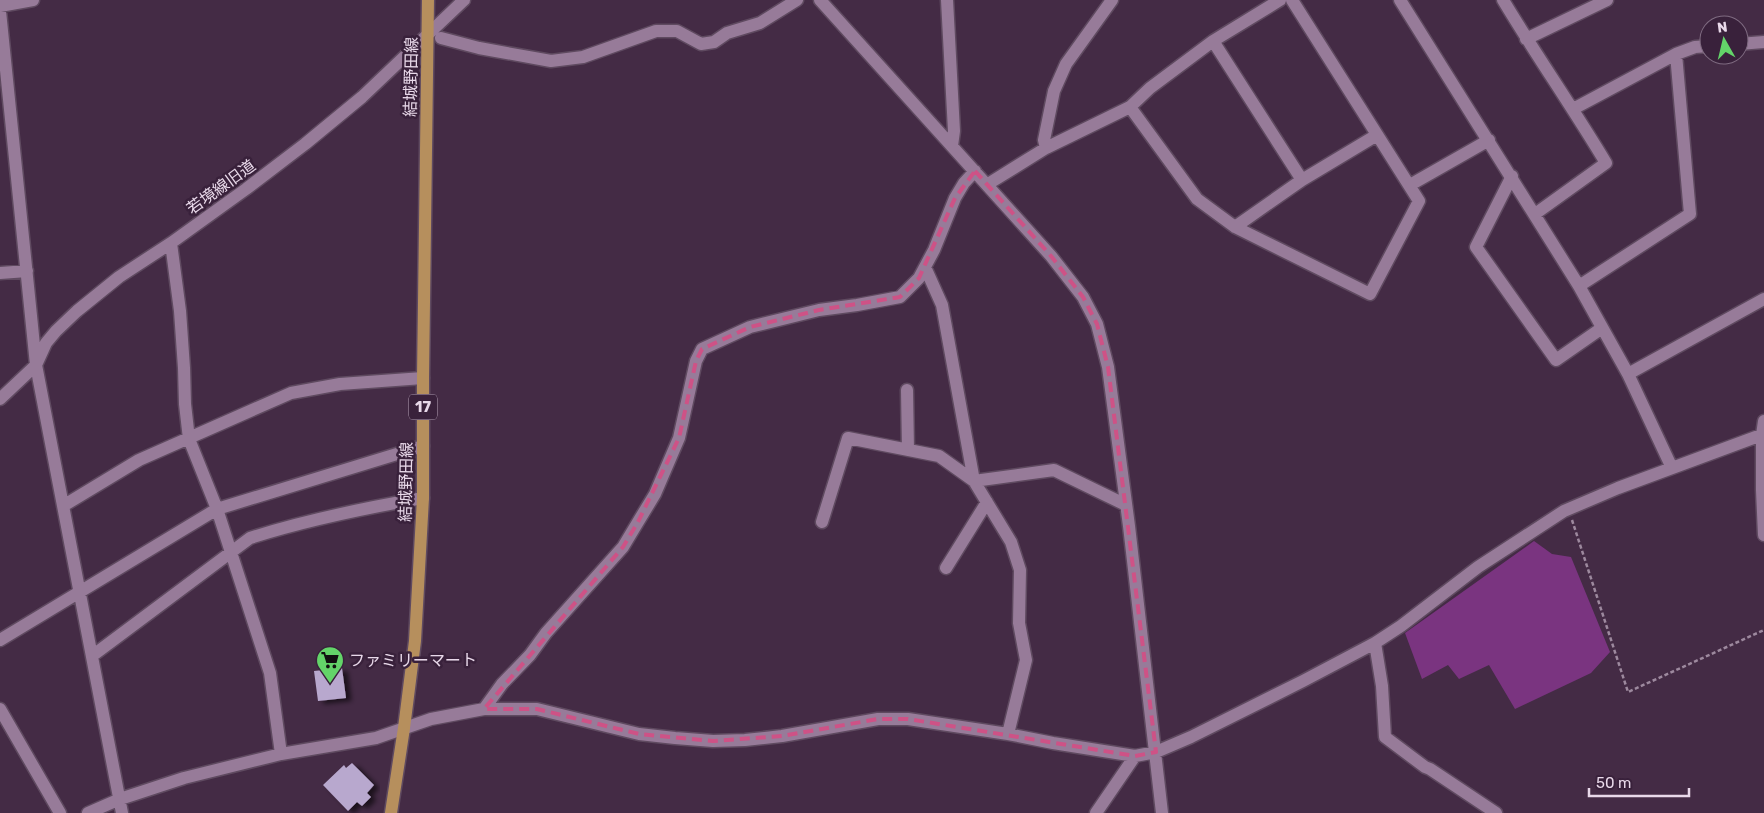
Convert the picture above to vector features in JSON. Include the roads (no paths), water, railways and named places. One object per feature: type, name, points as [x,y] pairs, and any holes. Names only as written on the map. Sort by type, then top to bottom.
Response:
[{"type":"main road","name":"結城野田線","points":[[390,813],[404,728],[415,641],[423,498],[428,0]]},
{"type":"street","points":[[0,6],[33,0]]},
{"type":"street","name":"若境線旧道","points":[[0,399],[36,365],[46,343],[77,311],[119,277],[246,190],[305,144],[362,97],[464,0]]},
{"type":"street","points":[[441,38],[479,48],[551,61],[583,56],[656,31],[677,30],[701,44],[714,42],[727,33],[760,23],[797,0]]},
{"type":"street","points":[[820,0],[1051,256],[1083,297],[1097,324],[1108,367],[1162,813]]},
{"type":"street","points":[[948,0],[954,131],[952,146]]},
{"type":"street","points":[[1046,148],[1044,140],[1054,91],[1066,64],[1112,0]]},
{"type":"street","points":[[988,184],[1046,148],[1130,107],[1150,88],[1213,42],[1280,0]]},
{"type":"street","points":[[1130,107],[1197,199],[1235,227],[1370,294],[1418,201],[1410,185],[1376,135],[1292,0]]},
{"type":"street","points":[[1400,0],[1512,176],[1579,286],[1628,374],[1672,468]]},
{"type":"street","points":[[1502,0],[1574,109],[1606,163],[1535,214]]},
{"type":"street","points":[[1526,39],[1607,0]]},
{"type":"street","points":[[0,11],[6,123],[27,271],[36,365],[122,813]]},
{"type":"street","points":[[1213,42],[1302,180]]},
{"type":"street","points":[[1749,43],[1764,42]]},
{"type":"street","points":[[1574,109],[1676,54],[1699,47]]},
{"type":"street","points":[[1579,286],[1690,214],[1676,54]]},
{"type":"street","points":[[1235,227],[1302,180],[1376,135]]},
{"type":"street","points":[[1410,185],[1489,140]]},
{"type":"street","points":[[484,709],[502,684],[530,655],[546,633],[623,547],[655,494],[679,438],[696,361],[702,350],[750,327],[819,310],[900,297],[919,278],[934,250],[955,198],[964,183],[975,171]]},
{"type":"street","points":[[1512,176],[1476,247],[1556,360],[1602,328]]},
{"type":"street","points":[[171,243],[180,311],[184,368],[184,404],[189,439],[217,509],[270,673],[281,754]]},
{"type":"street","points":[[925,267],[942,305],[974,481],[1010,542],[1020,570],[1018,623],[1026,660],[1008,734]]},
{"type":"street","points":[[0,273],[27,271]]},
{"type":"street","points":[[1628,374],[1764,299]]},
{"type":"street","points":[[63,506],[139,460],[291,393],[340,384],[423,378]]},
{"type":"street","points":[[906,390],[908,450]]},
{"type":"street","points":[[1764,421],[1764,535]]},
{"type":"street","points":[[88,813],[120,799],[184,778],[281,754],[376,738],[431,719],[484,709],[537,709],[639,734],[713,741],[782,736],[878,719],[908,719],[1135,756],[1156,752],[1191,737],[1375,643],[1401,626],[1478,567],[1568,509],[1618,488],[1763,434]]},
{"type":"street","points":[[822,522],[848,438],[939,456],[974,481],[1054,470],[1126,505]]},
{"type":"street","points":[[0,640],[217,509],[423,446]]},
{"type":"street","points":[[92,656],[250,538],[376,506],[423,498]]},
{"type":"street","points":[[946,568],[986,502]]},
{"type":"street","points":[[1375,643],[1382,686],[1385,737],[1425,767],[1496,813]]},
{"type":"street","points":[[0,709],[60,813]]},
{"type":"street","points":[[1096,813],[1135,756]]},
{"type":"place","name":"ファミリーマート","points":[[330,684]]}]
